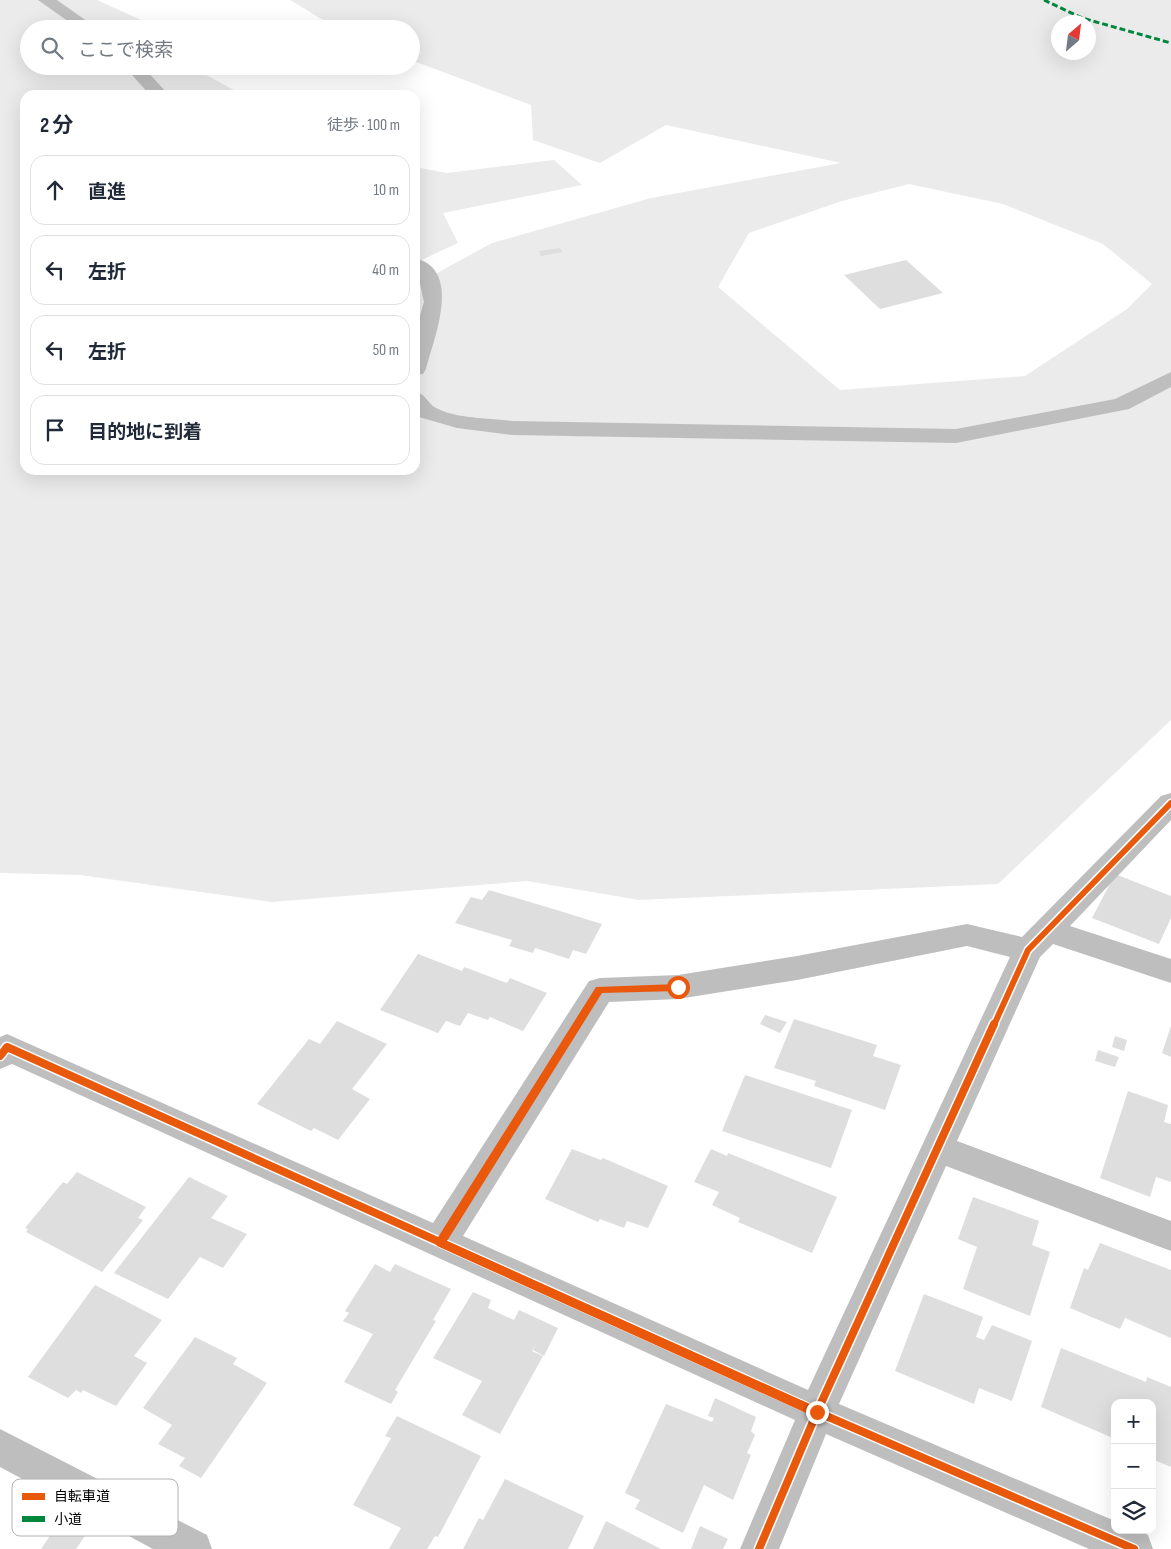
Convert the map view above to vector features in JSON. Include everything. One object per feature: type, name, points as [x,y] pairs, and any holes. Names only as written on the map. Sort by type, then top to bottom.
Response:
[{"type":"street","points":[[46,0],[76,20]]},
{"type":"street","points":[[141,75],[155,90]]},
{"type":"street","points":[[420,268],[427,273],[434,302],[420,351]]},
{"type":"street","points":[[420,404],[427,412],[457,422],[512,428],[956,436],[1120,404],[1165,383],[1171,378]]},
{"type":"street","points":[[759,1549],[817,1412],[937,1148],[1037,940],[1171,803]]},
{"type":"street","points":[[440,1242],[600,990],[678,987],[797,968],[967,935],[1037,940],[1171,971]]},
{"type":"street","points":[[0,1056],[7,1047],[817,1412],[1134,1549]]},
{"type":"street","points":[[937,1148],[1171,1236]]},
{"type":"street","points":[[0,1448],[59,1479]]},
{"type":"street","points":[[168,1536],[193,1549]]},
{"type":"shaded area","points":[[0,0],[97,0],[141,20],[20,20],[20,75],[206,75],[234,90],[20,90],[20,475],[420,475],[420,282],[492,243],[651,198],[841,163],[666,125],[600,163],[533,140],[531,105],[420,63],[420,20],[323,20],[290,0],[1171,0],[1171,720],[998,884],[639,900],[527,881],[272,902],[80,875],[0,873]],"holes":[[[909,184],[1003,204],[1103,244],[1152,284],[1127,309],[1025,376],[840,390],[718,287],[749,233],[842,201]]]},
{"type":"shaded area","points":[[554,160],[582,185],[443,213],[458,243],[420,261],[420,168],[447,173]]},
{"type":"building","points":[[560,248],[563,252],[541,256],[539,251]]},
{"type":"building","points":[[906,260],[943,293],[880,309],[844,275]]},
{"type":"building","points":[[1115,874],[1171,896],[1171,918],[1159,944],[1092,918]]},
{"type":"building","points":[[489,890],[602,924],[586,954],[573,950],[569,959],[535,948],[533,953],[509,946],[512,940],[455,923],[471,897],[482,900]]},
{"type":"building","points":[[418,954],[462,971],[464,967],[507,983],[510,978],[547,993],[523,1031],[490,1017],[488,1020],[468,1013],[460,1026],[446,1021],[438,1033],[380,1010]]},
{"type":"building","points":[[765,1015],[787,1022],[780,1033],[760,1024]]},
{"type":"building","points":[[794,1019],[877,1045],[873,1056],[901,1065],[885,1110],[814,1086],[816,1081],[774,1068]]},
{"type":"building","points":[[337,1021],[387,1044],[352,1089],[370,1099],[338,1140],[314,1128],[311,1131],[257,1104],[309,1039],[320,1044]]},
{"type":"building","points":[[1171,1026],[1171,1057],[1162,1053]]},
{"type":"building","points":[[1115,1036],[1127,1040],[1124,1051],[1112,1047]]},
{"type":"building","points":[[1098,1050],[1119,1057],[1115,1067],[1095,1061]]},
{"type":"building","points":[[745,1075],[852,1110],[831,1168],[722,1131]]},
{"type":"building","points":[[1128,1091],[1168,1105],[1164,1122],[1171,1124],[1171,1182],[1156,1177],[1150,1197],[1100,1178]]},
{"type":"building","points":[[572,1149],[601,1160],[603,1158],[668,1186],[648,1228],[627,1221],[624,1228],[600,1219],[598,1222],[545,1199]]},
{"type":"building","points":[[711,1149],[727,1156],[728,1153],[837,1197],[812,1253],[738,1222],[740,1218],[712,1205],[719,1192],[694,1182]]},
{"type":"building","points":[[77,1172],[146,1207],[138,1218],[143,1220],[102,1272],[26,1232],[28,1229],[25,1228],[63,1182],[67,1184]]},
{"type":"building","points":[[189,1177],[228,1196],[211,1218],[247,1234],[223,1268],[200,1257],[168,1299],[114,1273]]},
{"type":"building","points":[[973,1197],[1039,1221],[1032,1245],[1050,1252],[1030,1316],[963,1289],[977,1247],[958,1239]]},
{"type":"building","points":[[1100,1243],[1171,1270],[1171,1338],[1125,1318],[1120,1329],[1070,1308],[1084,1268],[1088,1270]]},
{"type":"building","points":[[375,1264],[390,1272],[395,1264],[451,1289],[433,1320],[436,1321],[395,1390],[398,1392],[391,1404],[344,1382],[373,1334],[343,1321],[349,1313],[345,1311]]},
{"type":"building","points":[[95,1285],[162,1320],[134,1356],[147,1363],[116,1406],[83,1390],[81,1393],[76,1390],[68,1398],[28,1377]]},
{"type":"building","points":[[473,1292],[491,1300],[488,1308],[514,1320],[519,1310],[558,1328],[544,1356],[533,1350],[537,1342],[532,1351],[543,1356],[500,1434],[462,1415],[482,1381],[433,1358]]},
{"type":"building","points":[[924,1294],[983,1317],[976,1337],[984,1340],[992,1325],[1032,1341],[1012,1401],[979,1388],[974,1404],[895,1371]]},
{"type":"building","points":[[195,1337],[237,1358],[233,1364],[267,1383],[201,1478],[179,1466],[185,1458],[158,1444],[172,1425],[143,1408]]},
{"type":"building","points":[[1061,1348],[1146,1382],[1147,1377],[1171,1387],[1171,1467],[1156,1461],[1156,1399],[1111,1399],[1111,1437],[1041,1407]]},
{"type":"building","points":[[715,1398],[756,1417],[751,1431],[755,1435],[747,1453],[751,1455],[733,1500],[704,1485],[683,1533],[635,1509],[640,1500],[625,1493],[666,1404],[712,1422],[714,1418],[708,1416]]},
{"type":"building","points":[[397,1416],[481,1456],[438,1537],[435,1536],[427,1549],[389,1549],[401,1528],[353,1505],[391,1438],[385,1436]]},
{"type":"building","points":[[505,1479],[584,1516],[568,1549],[463,1549],[479,1518],[483,1520]]},
{"type":"building","points":[[606,1521],[661,1549],[593,1549]]},
{"type":"building","points":[[700,1526],[728,1539],[723,1549],[691,1549]]},
{"type":"building","points":[[50,1536],[85,1536],[76,1549],[41,1549]]},
{"type":"marked path","points":[[1044,0],[1082,18],[1171,43]]},
{"type":"cycle path","points":[[759,1549],[817,1412],[1028,950],[1171,803]]},
{"type":"cycle path","points":[[0,1056],[7,1047],[817,1412],[1134,1549]]},
{"type":"route","points":[[678,987],[600,990],[440,1242],[817,1412]]}]
